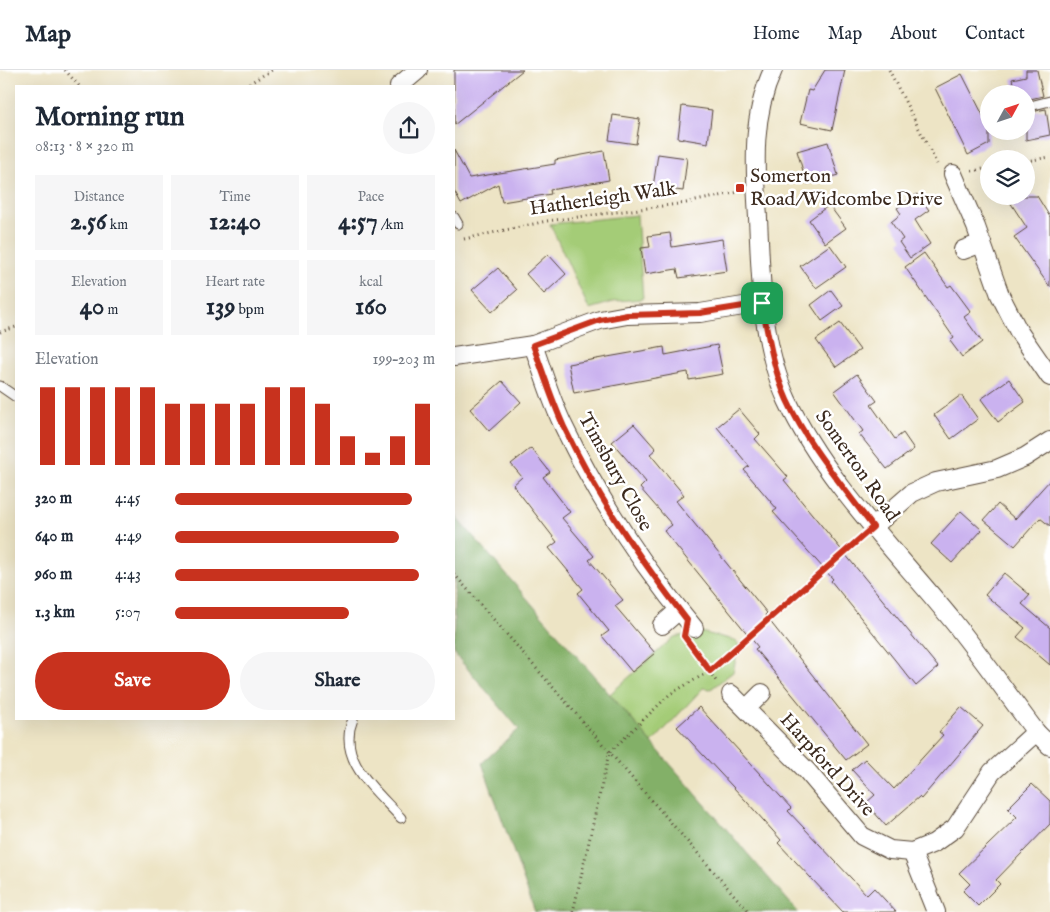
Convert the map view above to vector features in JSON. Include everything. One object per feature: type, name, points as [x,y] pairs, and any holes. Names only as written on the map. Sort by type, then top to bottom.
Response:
[{"type":"street","points":[[400,85],[418,70]]},
{"type":"street","name":"Somerton Road","points":[[772,70],[760,103],[755,128],[756,189],[762,303],[772,354],[787,399],[810,442],[873,527],[952,621],[1036,732],[1050,746]]},
{"type":"street","points":[[953,174],[982,243],[1000,296],[1019,332],[1050,377]]},
{"type":"street","points":[[963,250],[982,243]]},
{"type":"street","points":[[455,357],[533,345],[600,320],[627,315],[700,313],[762,303]]},
{"type":"street","name":"Timsbury Close","points":[[533,345],[563,425],[587,472],[622,533],[687,619]]},
{"type":"street","points":[[873,527],[912,493],[936,482],[997,469],[1025,457],[1050,441]]},
{"type":"street","points":[[662,625],[687,619]]},
{"type":"street","points":[[747,708],[762,693]]},
{"type":"street","name":"Harpford Drive","points":[[731,694],[747,708],[807,771],[862,836],[890,850],[912,852]]},
{"type":"street","points":[[936,912],[912,852],[934,843],[954,828],[992,772],[1036,732]]},
{"type":"lane","points":[[1035,105],[1050,101]]},
{"type":"lane","points":[[0,386],[15,396]]},
{"type":"lane","points":[[353,720],[348,731],[349,749],[356,768],[401,818]]},
{"type":"path","points":[[65,70],[78,85]]},
{"type":"path","points":[[247,85],[272,70]]},
{"type":"path","points":[[890,70],[937,164],[953,174],[980,170]]},
{"type":"path","points":[[1035,160],[1050,157]]},
{"type":"path","name":"Hatherleigh Walk","points":[[460,240],[547,221],[686,202],[756,189]]},
{"type":"path","points":[[0,332],[15,327]]},
{"type":"path","points":[[573,912],[609,753],[670,694],[710,671],[873,527]]},
{"type":"path","points":[[455,575],[749,912]]},
{"type":"path","points":[[687,619],[684,636],[718,685],[731,694]]},
{"type":"green space","points":[[637,215],[643,299],[617,301],[589,309],[550,224]]},
{"type":"green space","points":[[455,515],[798,912],[535,912],[482,763],[519,729],[455,654]]},
{"type":"green space","points":[[700,632],[735,640],[739,645],[733,672],[711,689],[703,688],[652,743],[610,694],[674,637]]},
{"type":"building","points":[[454,70],[523,70],[455,124]]},
{"type":"building","points":[[825,70],[845,70],[832,130],[800,123],[808,90],[812,91]]},
{"type":"building","points":[[1026,70],[1037,70],[1043,96],[1035,98],[1035,85],[1014,85],[1012,79],[1026,76]]},
{"type":"building","points":[[962,74],[980,109],[980,140],[989,140],[989,144],[968,155],[935,88]]},
{"type":"building","points":[[682,106],[712,110],[708,143],[678,138]]},
{"type":"building","points":[[1046,109],[1050,135],[1035,138],[1035,111]]},
{"type":"building","points":[[613,115],[640,119],[636,144],[609,140]]},
{"type":"building","points":[[828,142],[838,175],[807,184],[797,151]]},
{"type":"building","points":[[604,151],[609,180],[550,190],[551,194],[502,202],[498,184],[461,204],[455,193],[455,152],[469,178],[555,164],[555,160]]},
{"type":"building","points":[[658,154],[687,158],[683,191],[653,187]]},
{"type":"building","points":[[917,194],[929,210],[915,220],[930,244],[910,258],[899,242],[903,239],[891,222],[901,214],[897,208]]},
{"type":"building","points":[[1035,196],[1037,196],[1050,217],[1050,287],[1014,237],[1027,228],[1012,205],[1035,205]]},
{"type":"building","points":[[829,205],[846,228],[825,243],[809,220]]},
{"type":"building","points":[[670,233],[672,247],[722,239],[727,271],[679,278],[677,269],[645,274],[641,248],[650,247],[648,236]]},
{"type":"building","points":[[830,245],[846,267],[816,288],[800,266]]},
{"type":"building","points":[[924,253],[948,287],[951,285],[971,312],[964,317],[982,342],[962,357],[950,341],[954,338],[905,267]]},
{"type":"building","points":[[548,254],[566,274],[544,294],[526,274]]},
{"type":"building","points":[[498,268],[517,290],[492,312],[472,290]]},
{"type":"building","points":[[831,290],[843,306],[822,321],[811,305]]},
{"type":"building","points":[[840,323],[860,350],[836,367],[816,340]]},
{"type":"building","points":[[717,345],[723,374],[689,380],[688,372],[574,393],[568,364],[664,347],[665,355]]},
{"type":"building","points":[[857,374],[877,401],[871,405],[895,439],[903,433],[914,449],[887,469],[859,434],[863,431],[834,391]]},
{"type":"building","points":[[1009,379],[1025,402],[998,422],[981,399]]},
{"type":"building","points":[[502,381],[521,402],[489,431],[470,409]]},
{"type":"building","points":[[961,395],[978,419],[951,439],[934,415]]},
{"type":"building","points":[[739,409],[760,434],[755,439],[788,477],[784,480],[938,667],[916,686],[831,581],[833,579],[773,512],[777,509],[744,470],[749,466],[717,427]]},
{"type":"building","points":[[634,424],[656,449],[650,454],[684,495],[676,501],[767,613],[765,615],[867,744],[846,760],[755,649],[758,647],[664,531],[672,525],[640,488],[646,482],[612,442]]},
{"type":"building","points":[[531,448],[550,472],[543,477],[570,512],[562,518],[594,556],[589,560],[623,600],[615,606],[655,653],[632,672],[602,636],[609,631],[578,593],[583,589],[549,548],[557,542],[513,485],[522,477],[511,464]]},
{"type":"building","points":[[1050,480],[1050,526],[1040,518],[1015,546],[984,520],[998,504],[1015,519]]},
{"type":"building","points":[[961,511],[982,530],[952,563],[931,544]]},
{"type":"building","points":[[1004,573],[1030,595],[1022,604],[1050,628],[1050,665],[1017,637],[1025,628],[985,595]]},
{"type":"building","points":[[699,707],[791,808],[788,811],[867,895],[874,888],[896,912],[843,912],[778,843],[781,840],[677,727]]},
{"type":"building","points":[[961,707],[983,726],[921,799],[919,797],[886,826],[866,803],[875,795],[852,770],[865,759],[894,789],[943,735],[939,732]]},
{"type":"building","points":[[1032,784],[1050,801],[1050,824],[996,880],[1000,884],[978,906],[963,891],[970,884],[959,873],[1017,817],[1008,808]]},
{"type":"place","name":"Somerton Road/Widcombe Drive","points":[[740,188]]},
{"type":"route","points":[[762,303],[772,354],[787,399],[810,442],[873,527],[710,671],[684,636],[687,620],[622,533],[587,472],[563,425],[533,345],[557,338],[600,320],[627,315],[700,313],[762,303]]}]
